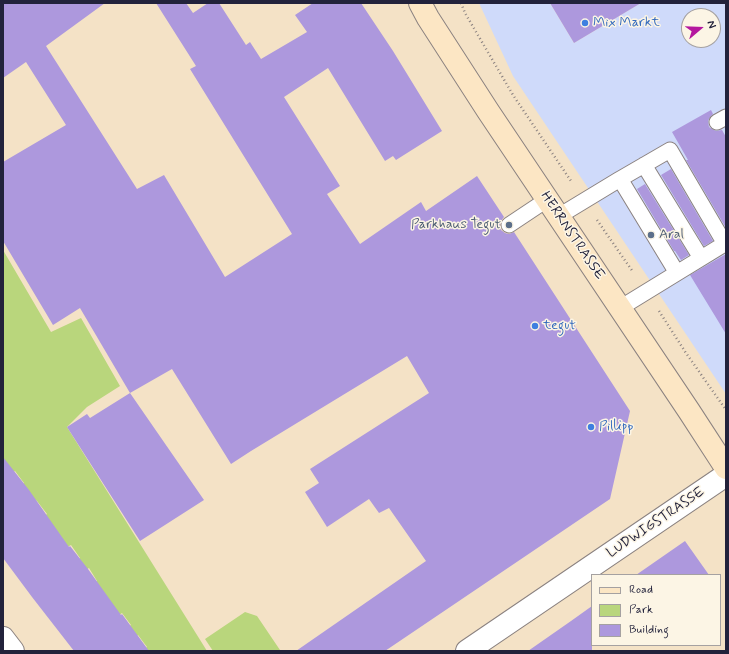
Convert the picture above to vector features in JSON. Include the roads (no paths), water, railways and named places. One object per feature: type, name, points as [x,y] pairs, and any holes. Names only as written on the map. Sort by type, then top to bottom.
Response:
[{"type":"street","name":"HERRNSTRASSE","points":[[420,3],[428,18],[488,111],[726,468]]},
{"type":"street","name":"LUDWIGSTRASSE","points":[[467,651],[726,475]]},
{"type":"street","points":[[3,638],[13,651]]},
{"type":"lane","points":[[510,225],[554,208],[620,179],[675,148],[726,244],[620,308]]},
{"type":"lane","points":[[644,165],[701,258]]},
{"type":"lane","points":[[620,179],[677,273]]},
{"type":"place","name":"Mix Markt","points":[[585,23]]},
{"type":"place","name":"Parkhaus Tegut","points":[[509,225]]},
{"type":"place","name":"Aral","points":[[651,235]]},
{"type":"place","name":"tegut","points":[[535,326]]},
{"type":"place","name":"Pillipp","points":[[591,427]]}]
